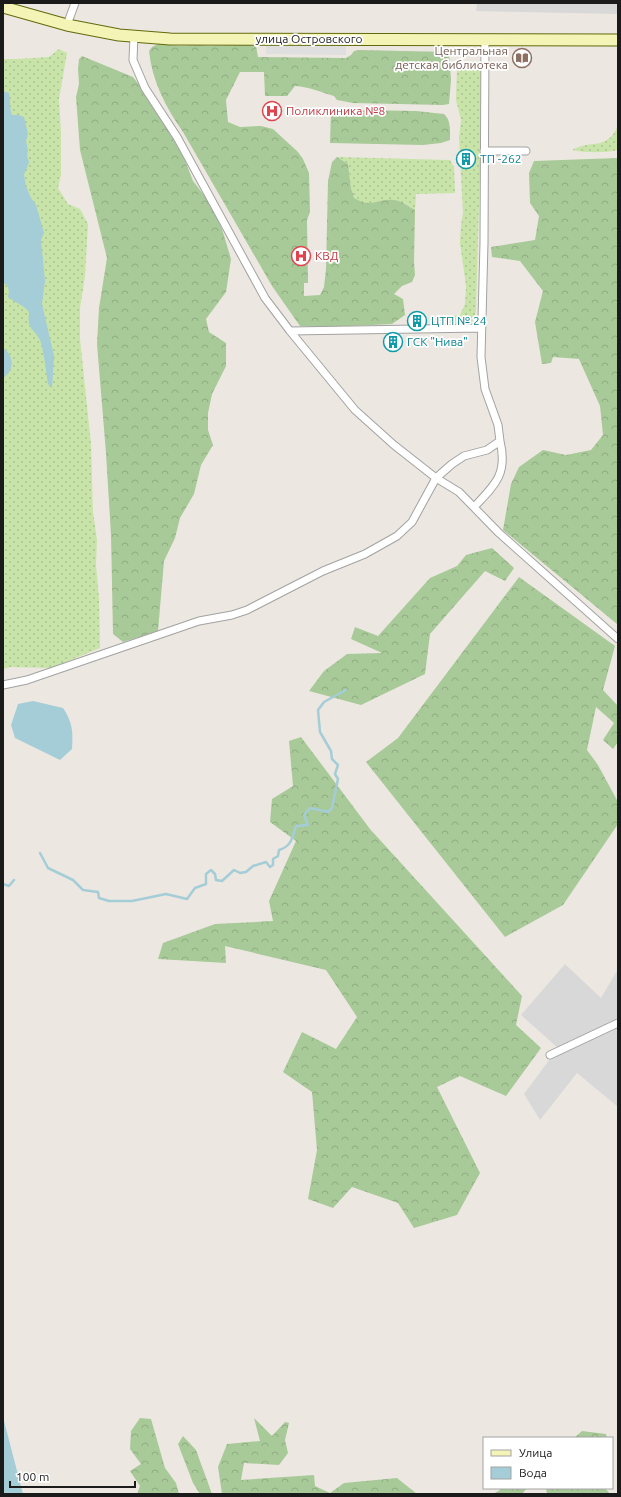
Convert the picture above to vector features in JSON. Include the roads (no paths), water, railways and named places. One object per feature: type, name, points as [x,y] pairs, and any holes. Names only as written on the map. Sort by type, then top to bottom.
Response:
[{"type":"main road","name":"улица Островского","points":[[3,7],[67,25],[119,35],[170,39],[618,40]]},
{"type":"street","points":[[67,25],[75,3]]},
{"type":"street","points":[[134,36],[133,60],[145,88],[177,137],[265,298],[290,332],[354,410],[394,445],[436,478],[459,492],[499,532],[618,639]]},
{"type":"street","points":[[474,507],[495,485],[501,472],[503,452],[498,425],[485,389],[481,358],[484,243],[485,39]]},
{"type":"street","points":[[484,151],[526,151]]},
{"type":"street","points":[[290,332],[481,328]]},
{"type":"street","points":[[3,685],[27,680],[199,621],[232,615],[247,610],[323,571],[365,554],[397,536],[412,522],[436,478],[452,464],[464,456],[487,450],[500,441]]},
{"type":"street","points":[[550,1055],[618,1023]]},
{"type":"water","points":[[3,91],[9,93],[12,115],[24,117],[28,134],[26,141],[29,162],[24,175],[26,186],[36,205],[44,233],[41,240],[45,281],[42,304],[54,356],[52,388],[48,384],[44,355],[40,340],[31,328],[29,322],[29,312],[8,297],[9,291],[7,285],[3,283]]},
{"type":"water","points":[[3,348],[7,351],[12,363],[10,371],[3,378]]},
{"type":"water","points":[[33,701],[63,708],[69,718],[72,733],[72,749],[60,760],[15,738],[11,725],[18,704]]},
{"type":"water","points":[[3,1417],[23,1494],[3,1494]]},
{"type":"waterway","points":[[40,853],[48,868],[73,880],[83,890],[98,892],[99,898],[109,901],[132,901],[166,894],[187,899],[195,888],[206,884],[206,874],[211,870],[215,874],[216,880],[222,881],[234,870],[240,873],[246,872],[253,866],[266,862],[270,867],[273,865],[273,859],[278,856],[279,850],[287,846],[291,841],[296,826],[308,825],[304,815],[310,808],[328,812],[332,808],[338,779],[335,774],[338,765],[332,759],[331,751],[320,732],[318,710],[324,702],[346,690]]},
{"type":"waterway","points":[[3,884],[9,886],[14,880]]},
{"type":"place","name":"Центральная детская библиотека","points":[[522,58]]},
{"type":"place","name":"Поликлиника №8","points":[[272,111]]},
{"type":"place","name":"ТП -262","points":[[466,159]]},
{"type":"place","name":"КВД","points":[[301,256]]},
{"type":"place","name":"ЦТП № 24","points":[[417,321]]},
{"type":"place","name":"ГСК \"Нива\"","points":[[393,342]]}]
